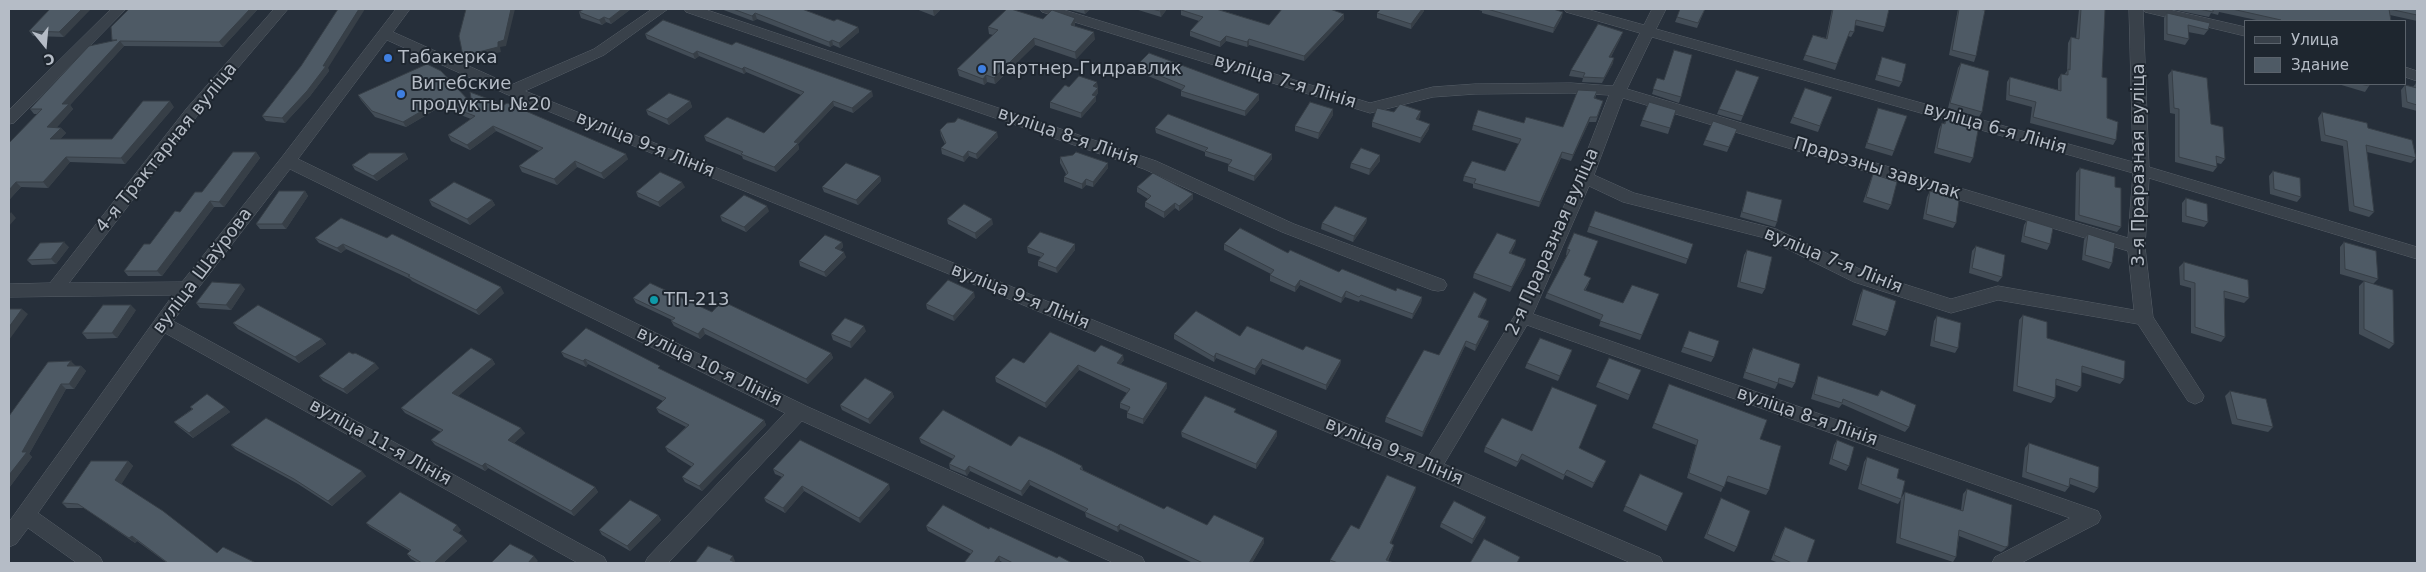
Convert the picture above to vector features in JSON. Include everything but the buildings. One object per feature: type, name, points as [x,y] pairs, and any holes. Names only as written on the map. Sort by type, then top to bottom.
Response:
[{"type":"street","points":[[9,119],[119,9]]},
{"type":"street","name":"4-я Трактарная вуліца","points":[[55,289],[192,112],[281,9]]},
{"type":"street","name":"вуліца Шаўрова","points":[[9,538],[187,288],[288,161],[386,34],[403,9]]},
{"type":"street","points":[[511,91],[599,52],[661,9]]},
{"type":"street","name":"вуліца 8-я Лінія","points":[[691,9],[1150,165],[1288,228],[1438,286]]},
{"type":"street","name":"вуліца 7-я Лінія","points":[[1047,9],[1370,108],[1433,92],[1476,89],[1571,88],[1618,91]]},
{"type":"street","name":"вуліца 6-я Лінія","points":[[1571,9],[2141,170],[2417,253]]},
{"type":"street","name":"2-я Праразная вуліца","points":[[1432,467],[1523,317],[1584,178],[1618,91],[1659,9]]},
{"type":"street","name":"3-я Праразная вуліца","points":[[2136,9],[2141,170],[2136,248],[2144,318],[2195,396]]},
{"type":"street","points":[[2150,9],[2244,32]]},
{"type":"street","name":"вуліца 9-я Лінія","points":[[386,34],[511,91],[955,270],[1432,467],[1653,563]]},
{"type":"street","name":"Прарэзны завулак","points":[[1618,91],[2136,248]]},
{"type":"street","name":"вуліца 10-я Лінія","points":[[288,161],[799,411],[1135,563]]},
{"type":"street","name":"вуліца 7-я Лінія","points":[[1584,178],[1629,198],[1770,233],[1860,277],[1951,306],[1998,293],[2144,318]]},
{"type":"street","points":[[9,290],[187,288]]},
{"type":"street","name":"вуліца 8-я Лінія","points":[[1523,317],[2091,517],[2002,563]]},
{"type":"street","name":"вуліца 11-я Лінія","points":[[163,324],[597,563]]},
{"type":"street","points":[[655,563],[799,411]]},
{"type":"street","points":[[26,515],[93,563]]},
{"type":"place","name":"Табакерка","points":[[388,58]]},
{"type":"place","name":"Партнер-Гидравлик","points":[[982,69]]},
{"type":"place","name":"Витебские продукты №20","points":[[401,94]]},
{"type":"place","name":"ТП-213","points":[[654,300]]}]
